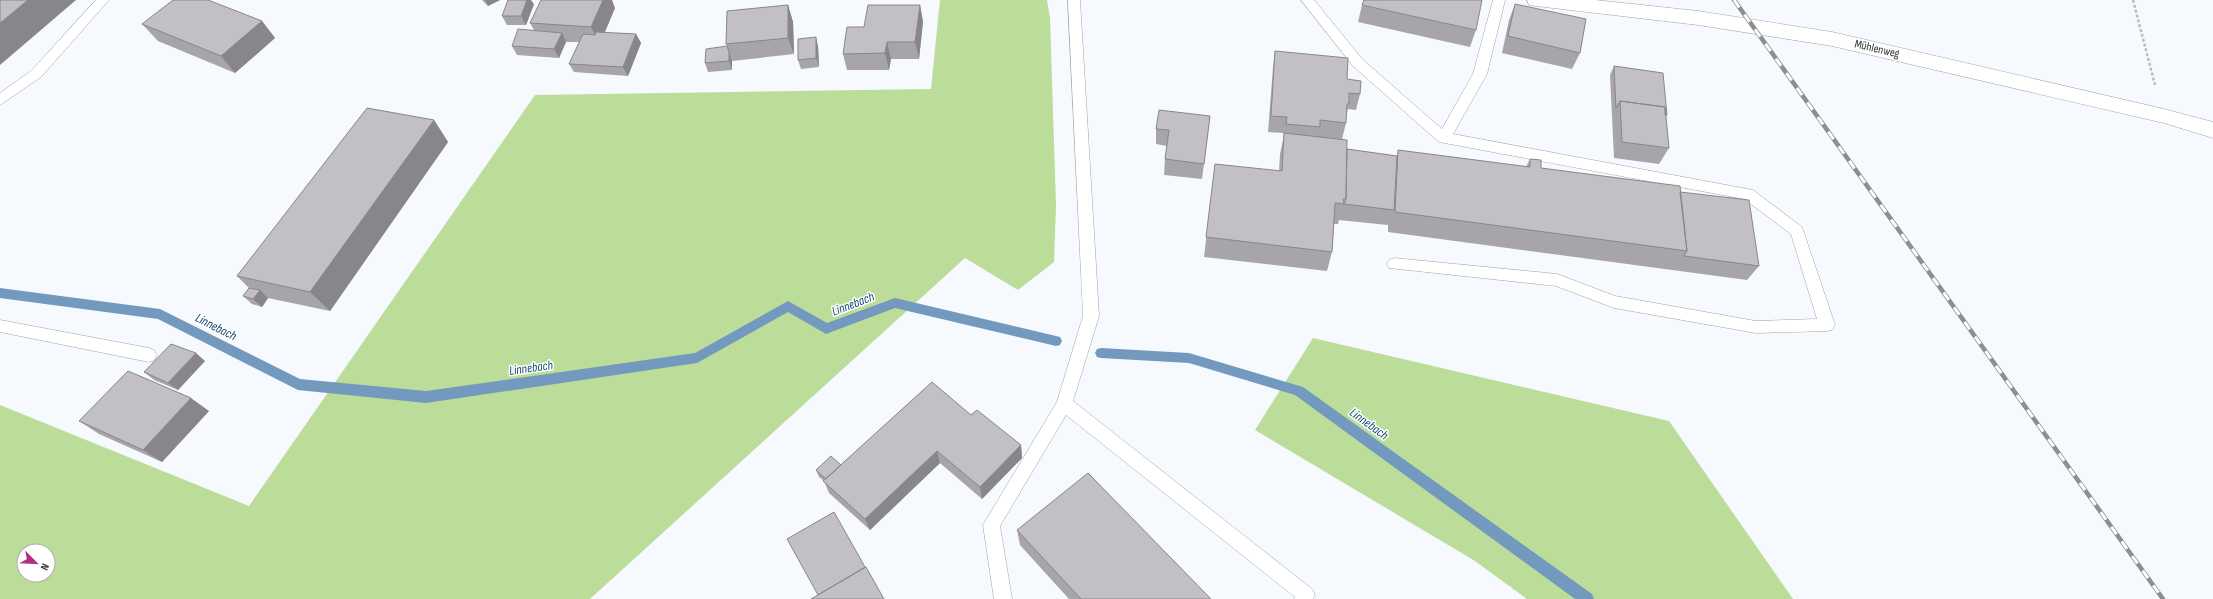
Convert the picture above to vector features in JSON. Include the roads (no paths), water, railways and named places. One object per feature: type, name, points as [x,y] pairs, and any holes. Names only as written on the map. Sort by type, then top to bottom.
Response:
[{"type":"street","name":"Mühlenweg","points":[[1536,0],[1698,18],[1832,39],[2164,116],[2213,130]]},
{"type":"lane","points":[[0,100],[36,74],[103,0]]},
{"type":"lane","points":[[1003,599],[991,526],[1064,404],[1092,316],[1074,0]]},
{"type":"lane","points":[[1307,0],[1358,63],[1444,138],[1748,194],[1797,231],[1826,325],[1756,327],[1614,302],[1557,280],[1394,264]]},
{"type":"lane","points":[[1444,138],[1480,74],[1499,0]]},
{"type":"lane","points":[[0,326],[149,355]]},
{"type":"lane","points":[[1064,404],[1306,595],[1303,599]]},
{"type":"waterway","name":"Linnebach","points":[[0,293],[160,314],[298,384],[426,397],[697,358],[788,306],[826,329],[895,303],[1056,341]]},
{"type":"waterway","name":"Linnebach","points":[[1101,353],[1189,358],[1299,391],[1587,599]]},
{"type":"railway","points":[[1734,0],[2163,599]]}]
